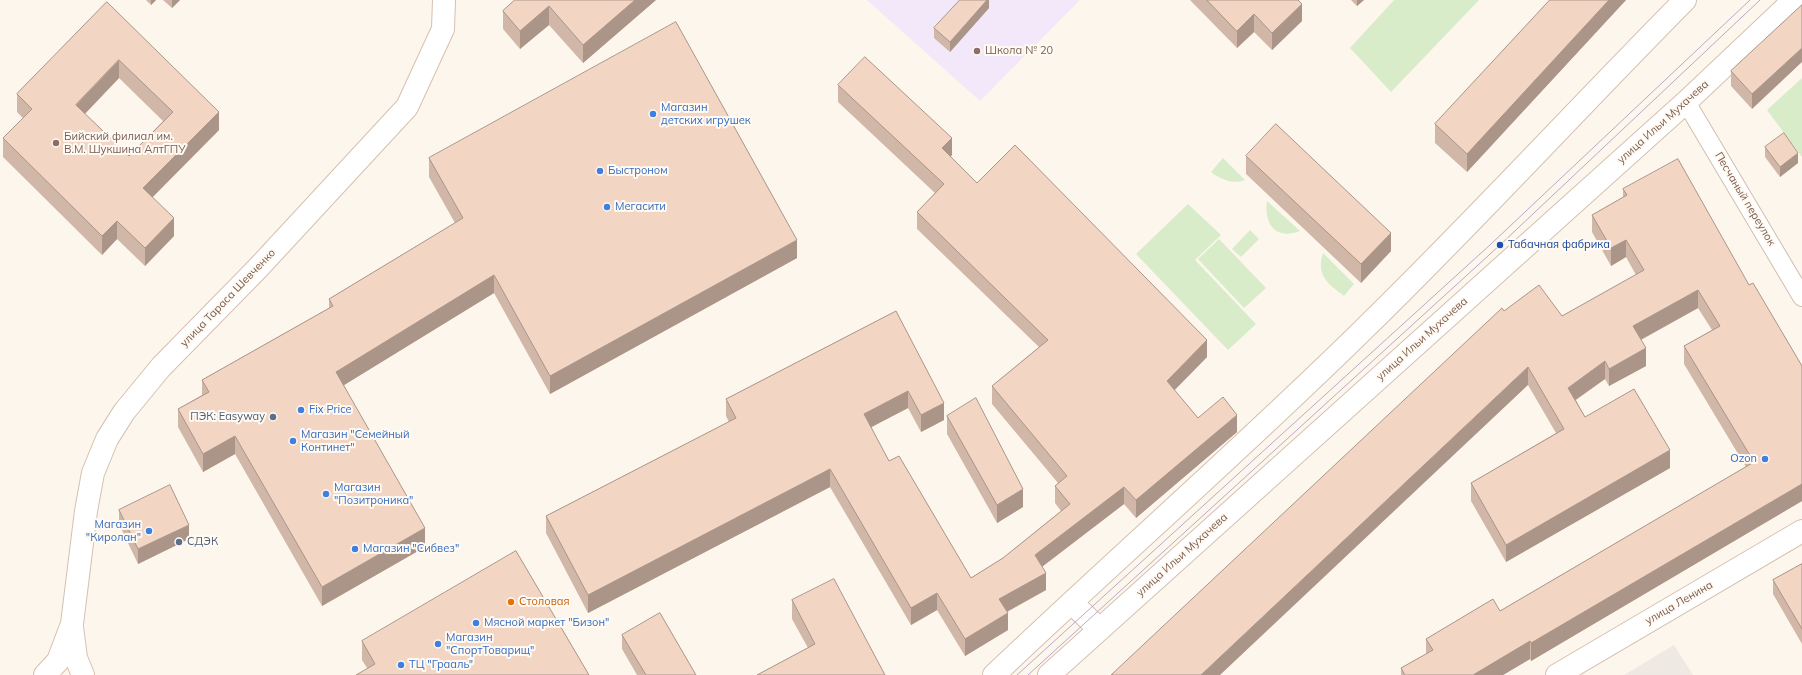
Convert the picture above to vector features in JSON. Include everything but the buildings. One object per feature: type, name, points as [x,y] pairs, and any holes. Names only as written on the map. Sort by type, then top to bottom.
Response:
[{"type":"main road","name":"улица Тараса Шевченко","points":[[45,675],[58,661],[72,624],[86,511],[93,473],[107,439],[124,412],[161,367],[258,268],[407,107],[443,29],[444,0]]},
{"type":"main road","points":[[994,675],[1274,416],[1365,329],[1685,0]]},
{"type":"main road","name":"улица Ильи Мухачева","points":[[1049,675],[1686,102],[1794,0]]},
{"type":"main road","name":"улица Ленина","points":[[1557,675],[1802,532]]},
{"type":"main road","points":[[1072,603],[1100,629]]},
{"type":"main road","name":"улица Тараса Шевченко","points":[[72,624],[76,658],[83,675]]},
{"type":"street","name":"Песчаный переулок","points":[[1686,102],[1802,297]]},
{"type":"shaded area","name":"Школа № 20","points":[[867,0],[1080,0],[980,101]]},
{"type":"shaded area","points":[[1674,645],[1693,675],[1624,675]]},
{"type":"green space","points":[[1394,0],[1479,0],[1391,92],[1350,48]]},
{"type":"green space","points":[[1802,78],[1802,157],[1767,110]]},
{"type":"green space","points":[[1223,158],[1245,180],[1231,182],[1218,177],[1211,172]]},
{"type":"green space","points":[[1267,201],[1300,231],[1284,233],[1278,232],[1273,228],[1268,217]]},
{"type":"green space","points":[[1188,204],[1221,235],[1195,260],[1256,324],[1228,350],[1136,254]]},
{"type":"green space","points":[[1250,230],[1259,239],[1241,257],[1232,249]]},
{"type":"green space","points":[[1219,239],[1266,288],[1244,308],[1198,259]]},
{"type":"green space","points":[[1323,253],[1354,284],[1344,296],[1324,278],[1321,267]]},
{"type":"tram line","points":[[1017,675],[1491,244],[1750,0]]},
{"type":"tram line","points":[[1028,675],[1500,245],[1760,0]]},
{"type":"place","name":"Школа № 20","points":[[977,51]]},
{"type":"place","name":"Магазин детских игрушек","points":[[653,114]]},
{"type":"place","name":"Бийский филиал им. В.М. Шукшина АлтГПУ","points":[[56,143]]},
{"type":"place","name":"Быстроном","points":[[600,171]]},
{"type":"place","name":"Мегасити","points":[[607,207]]},
{"type":"place","name":"Табачная фабрика","points":[[1500,245]]},
{"type":"place","name":"Fix Price","points":[[301,410]]},
{"type":"place","name":"ПЭК: Easyway","points":[[273,417]]},
{"type":"place","name":"Магазин \"Семейный Континет\"","points":[[293,441]]},
{"type":"place","name":"Ozon","points":[[1765,459]]},
{"type":"place","name":"Магазин \"Позитроника\"","points":[[326,494]]},
{"type":"place","name":"Магазин \"Киролан\"","points":[[149,531]]},
{"type":"place","name":"СДЭК","points":[[179,542]]},
{"type":"place","name":"Магазин \"Сибвез\"","points":[[355,549]]},
{"type":"place","name":"Столовая","points":[[511,602]]},
{"type":"place","name":"Мясной маркет \"Бизон\"","points":[[476,623]]},
{"type":"place","name":"Магазин \"СпортТоварищ\"","points":[[438,644]]},
{"type":"place","name":"ТЦ \"Грааль\"","points":[[401,665]]}]
